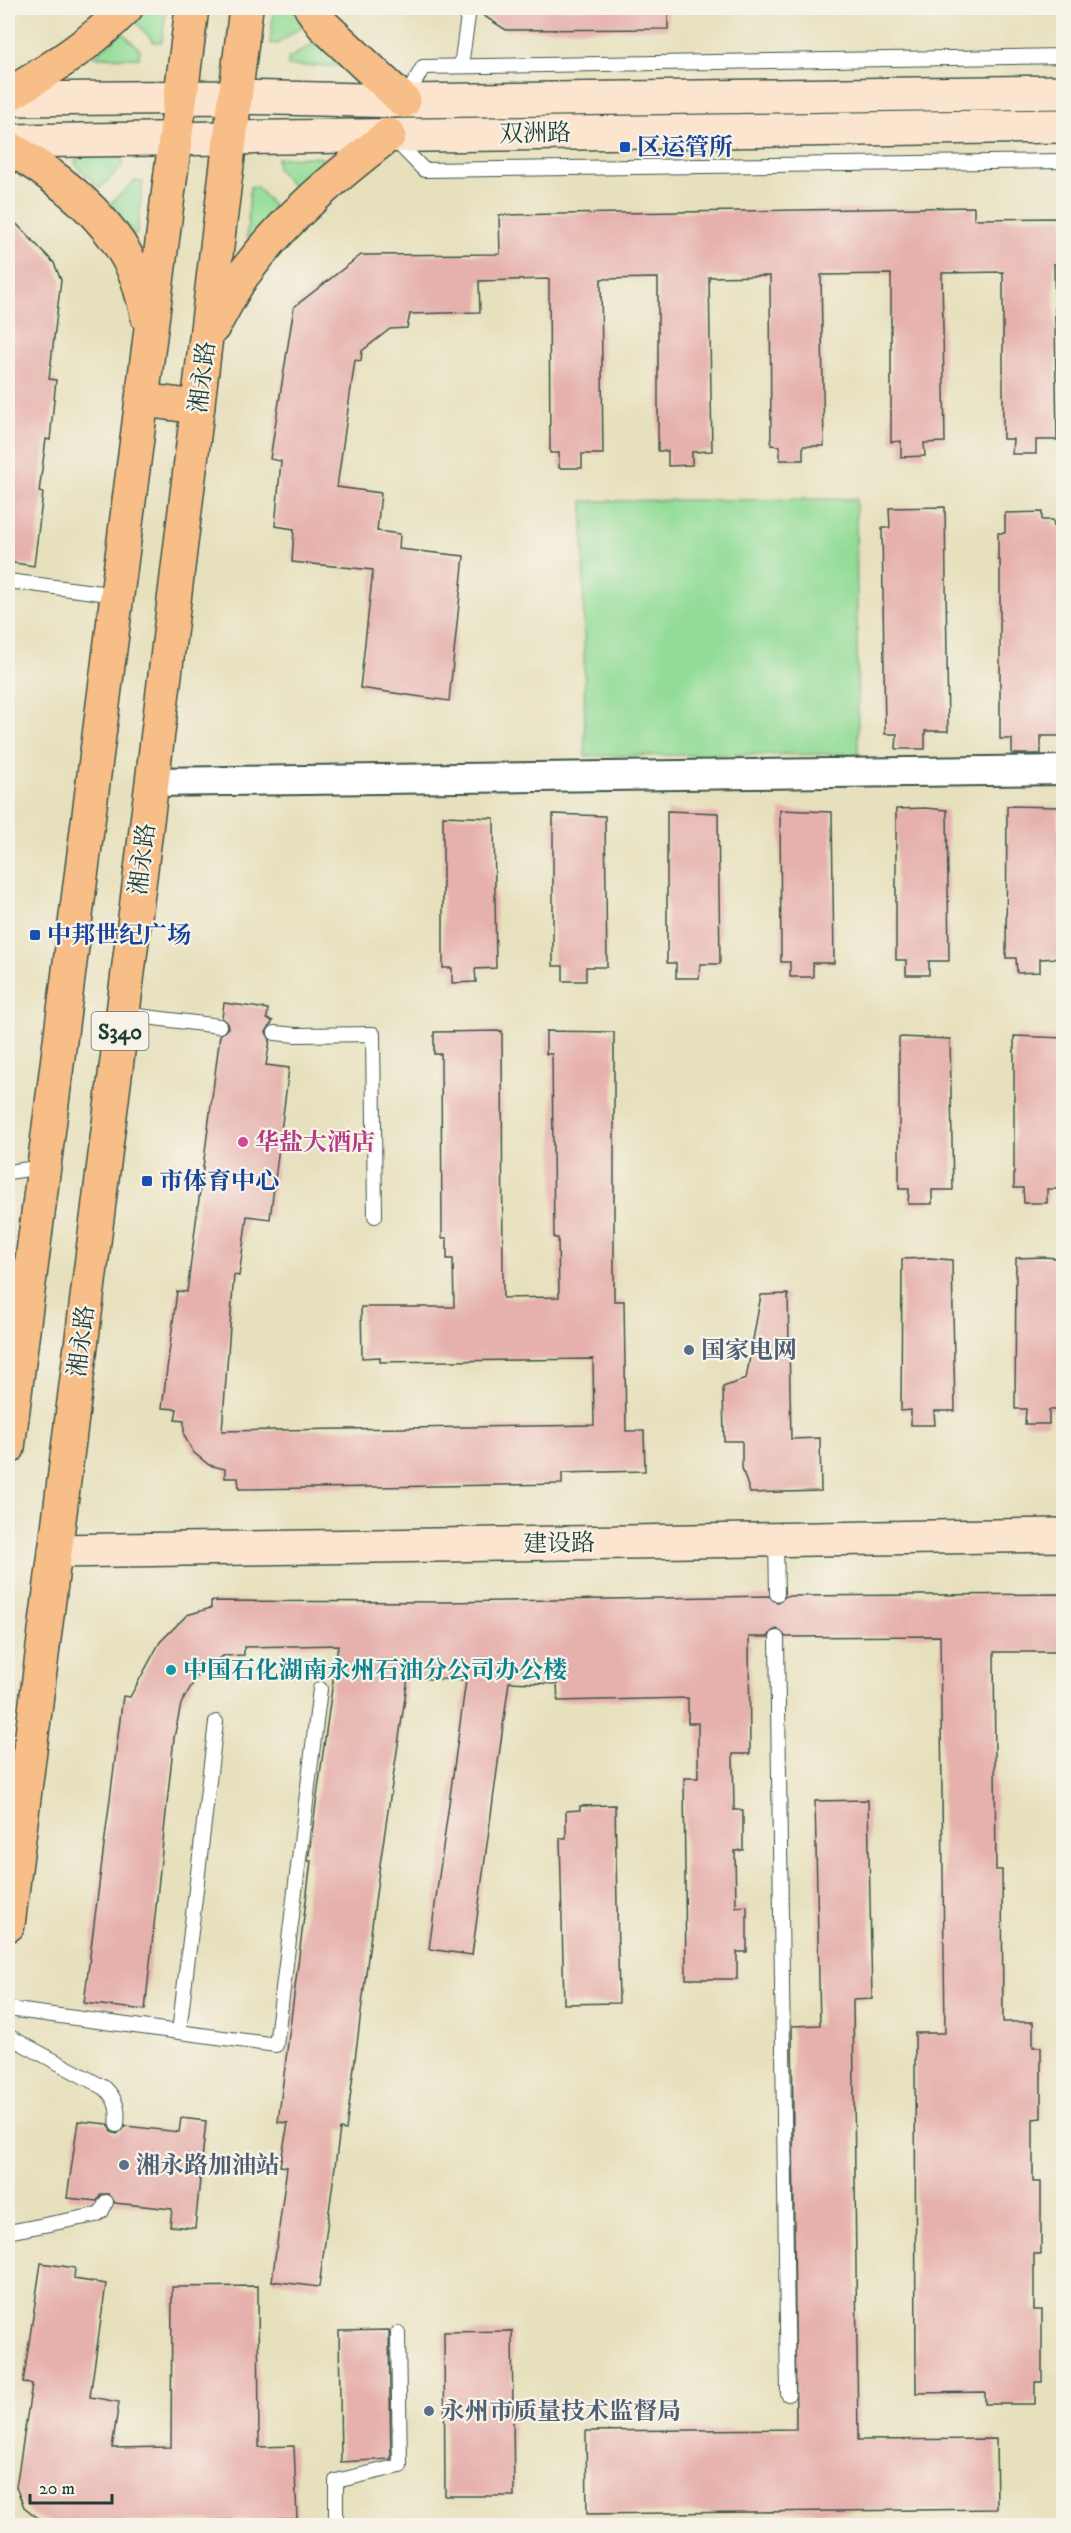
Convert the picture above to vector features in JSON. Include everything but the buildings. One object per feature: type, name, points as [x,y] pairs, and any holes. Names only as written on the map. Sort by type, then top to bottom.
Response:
[{"type":"main road","points":[[8,97],[80,47],[126,8]]},
{"type":"main road","name":"S340","points":[[8,1448],[11,1390],[43,1167],[192,8]]},
{"type":"main road","name":"湘永路","points":[[8,1925],[152,783],[246,8]]},
{"type":"main road","points":[[311,8],[324,26],[404,101]]},
{"type":"main road","name":"双洲路","points":[[8,97],[181,96],[404,101],[1064,92]]},
{"type":"main road","name":"双洲路","points":[[8,141],[1064,126]]},
{"type":"main road","points":[[207,336],[242,277],[297,211],[338,174],[389,135]]},
{"type":"main road","points":[[8,147],[65,186],[89,208],[113,236],[136,276],[151,328]]},
{"type":"main road","points":[[142,400],[198,407]]},
{"type":"main road","name":"建设路","points":[[55,1551],[1064,1535]]},
{"type":"street","points":[[152,783],[1064,770]]},
{"type":"lane","points":[[461,66],[469,9]]},
{"type":"lane","points":[[404,101],[423,67],[1064,56]]},
{"type":"lane","points":[[389,135],[424,170],[1064,161]]},
{"type":"lane","points":[[8,581],[117,595]]},
{"type":"lane","points":[[122,1014],[219,1026]]},
{"type":"lane","points":[[275,1033],[373,1034],[375,1216]]},
{"type":"lane","points":[[8,1172],[43,1167]]},
{"type":"lane","points":[[776,1539],[777,1594]]},
{"type":"lane","points":[[777,1638],[788,2394]]},
{"type":"lane","points":[[8,2009],[276,2045],[320,1689]]},
{"type":"lane","points":[[179,2032],[216,1722]]},
{"type":"lane","points":[[8,2036],[105,2088],[113,2097],[117,2108],[117,2125]]},
{"type":"lane","points":[[8,2232],[96,2215],[102,2211],[106,2202]]},
{"type":"lane","points":[[336,2526],[336,2481],[400,2466],[398,2333]]},
{"type":"green space","points":[[148,8],[166,8],[162,42],[154,42],[135,21]]},
{"type":"green space","points":[[274,8],[293,8],[304,25],[277,44],[270,43]]},
{"type":"green space","points":[[122,32],[140,50],[139,58],[94,57]]},
{"type":"green space","points":[[316,42],[339,59],[341,66],[288,66],[288,59]]},
{"type":"green space","points":[[82,155],[123,156],[122,167],[100,188],[76,165],[75,161]]},
{"type":"green space","points":[[277,158],[322,158],[323,165],[295,189],[277,168]]},
{"type":"green space","points":[[135,181],[143,182],[137,233],[134,236],[111,203]]},
{"type":"green space","points":[[250,187],[257,187],[275,208],[256,239],[249,241],[247,237]]},
{"type":"green space","points":[[856,499],[858,754],[585,756],[583,501]]},
{"type":"place","name":"区运管所","points":[[625,147]]},
{"type":"place","name":"中邦世纪广场","points":[[35,935]]},
{"type":"place","name":"华盐大酒店","points":[[243,1142]]},
{"type":"place","name":"市体育中心","points":[[147,1181]]},
{"type":"place","name":"国家电网","points":[[689,1350]]},
{"type":"place","name":"中国石化湖南永州石油分公司办公楼","points":[[171,1670]]},
{"type":"place","name":"湘永路加油站","points":[[124,2165]]},
{"type":"place","name":"永州市质量技术监督局","points":[[429,2411]]}]
